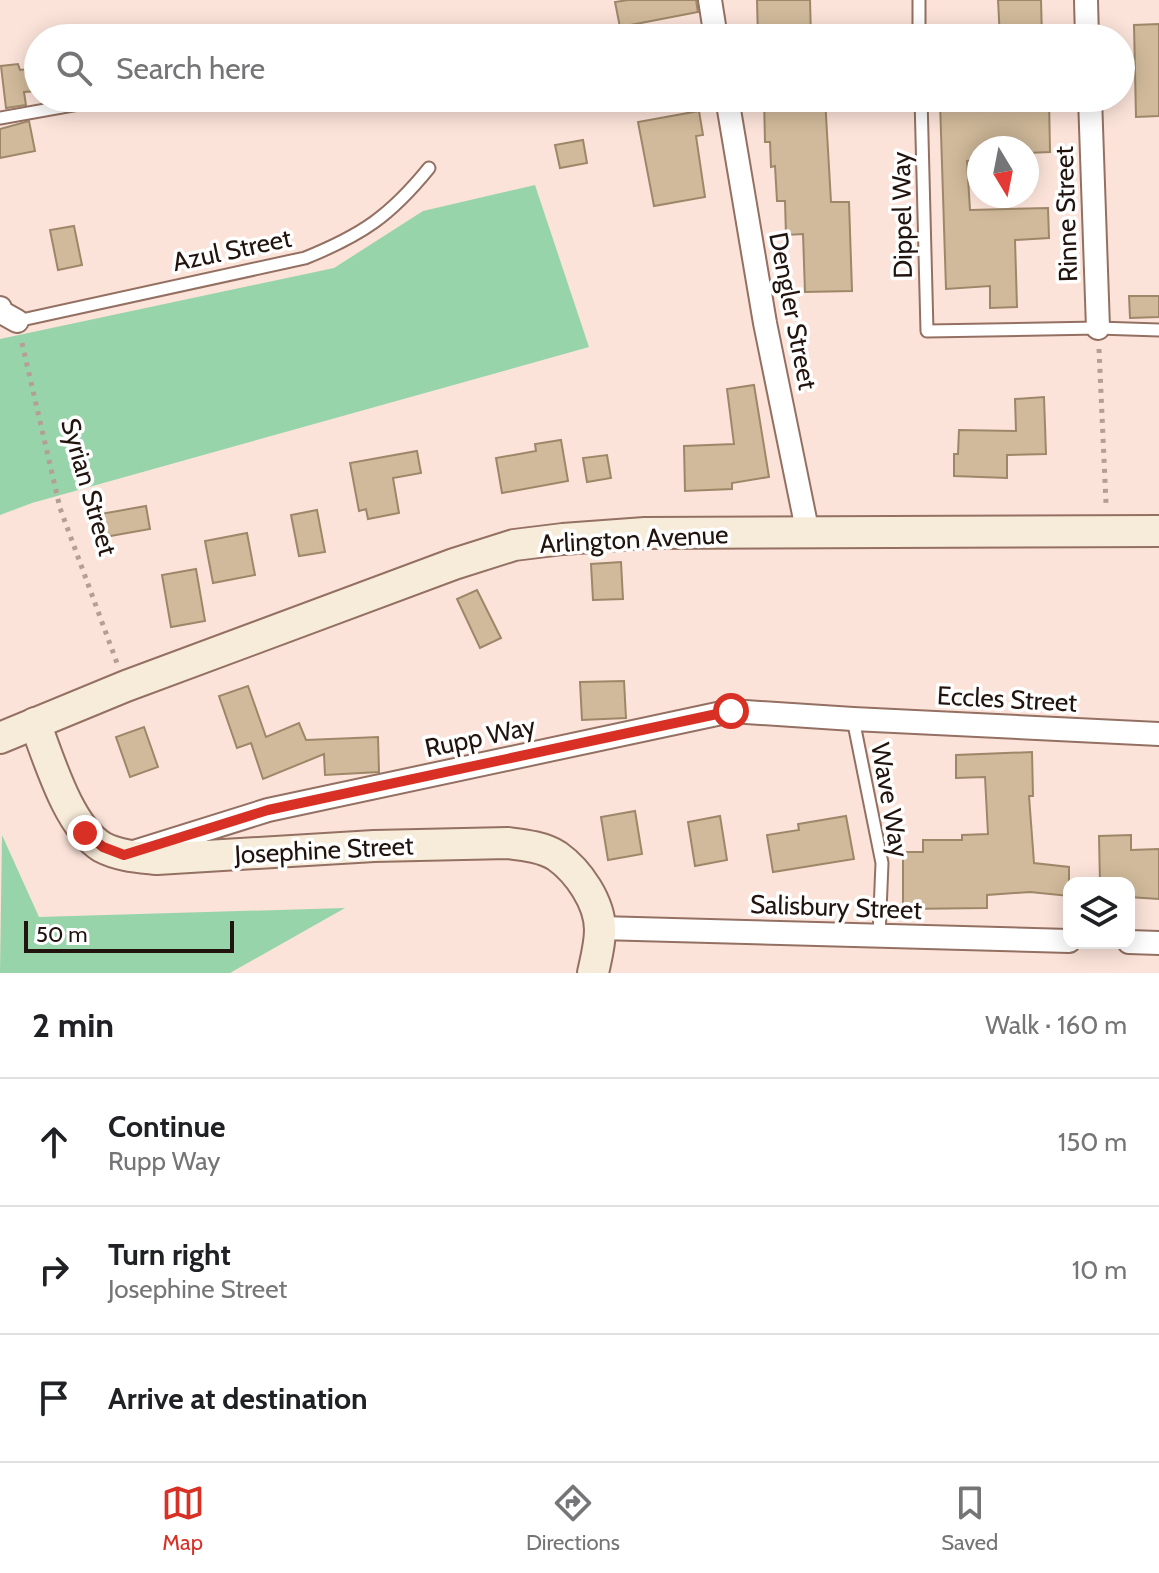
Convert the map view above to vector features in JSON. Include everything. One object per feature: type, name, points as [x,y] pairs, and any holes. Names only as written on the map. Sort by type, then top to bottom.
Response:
[{"type":"street","points":[[710,0],[714,24]]},
{"type":"street","points":[[1086,0],[1087,24]]},
{"type":"street","name":"Dengler Street","points":[[729,112],[765,323],[808,534]]},
{"type":"street","name":"Rinne Street","points":[[1090,112],[1098,328]]},
{"type":"street","name":"Arlington Avenue","points":[[0,738],[126,686],[454,564],[514,545],[645,533],[1159,531]]},
{"type":"street","name":"Rupp Way","points":[[124,855],[268,810],[731,711],[853,719]]},
{"type":"street","name":"Eccles Street","points":[[853,719],[1159,734]]},
{"type":"street","name":"Josephine Street","points":[[35,723],[71,810],[85,833],[103,847],[124,855],[157,859],[441,843],[530,846],[556,855],[578,877],[594,901],[600,928],[593,973]]},
{"type":"street","name":"Salisbury Street","points":[[600,928],[1063,941]]},
{"type":"street","points":[[1135,942],[1159,943]]},
{"type":"lane","points":[[919,0],[919,24]]},
{"type":"lane","points":[[0,118],[34,112]]},
{"type":"lane","name":"Dippel Way","points":[[921,112],[927,331],[1098,328]]},
{"type":"lane","name":"Azul Street","points":[[9,314],[305,258],[345,242],[381,219],[429,168]]},
{"type":"lane","points":[[1098,328],[1159,330]]},
{"type":"lane","name":"Wave Way","points":[[853,719],[882,863],[879,937]]},
{"type":"path","name":"Syrian Street","points":[[9,314],[60,508],[126,686]]},
{"type":"path","points":[[1098,328],[1107,532]]},
{"type":"green space","points":[[535,185],[589,347],[32,503],[0,515],[0,339],[334,268],[423,211]]},
{"type":"green space","points":[[2,835],[39,917],[345,908],[230,973],[0,973]]},
{"type":"building","points":[[696,0],[698,12],[636,24],[619,24],[615,2]]},
{"type":"building","points":[[757,0],[810,0],[811,24],[758,24]]},
{"type":"building","points":[[998,0],[1041,0],[1042,24],[999,24]]},
{"type":"building","points":[[1159,24],[1159,116],[1136,117],[1135,25]]},
{"type":"building","points":[[18,64],[20,70],[24,70],[24,105],[6,108],[1,66]]},
{"type":"building","points":[[699,112],[703,135],[696,136],[705,197],[654,206],[638,122]]},
{"type":"building","points":[[764,112],[826,112],[831,202],[849,202],[852,291],[805,292],[803,234],[786,235],[785,201],[777,201],[775,166],[771,167],[770,142],[765,142]]},
{"type":"building","points":[[940,112],[1049,112],[1050,152],[1039,152],[1039,136],[967,136],[967,208],[1048,208],[1049,238],[1015,240],[1017,307],[990,308],[990,286],[946,289]]},
{"type":"building","points":[[29,121],[35,151],[0,158],[0,129]]},
{"type":"building","points":[[583,140],[587,163],[560,168],[555,145]]},
{"type":"building","points":[[74,226],[82,265],[58,270],[50,230]]},
{"type":"building","points":[[1129,296],[1159,296],[1159,317],[1130,318]]},
{"type":"building","points":[[754,385],[769,477],[732,483],[732,489],[685,491],[684,446],[734,444],[727,389]]},
{"type":"building","points":[[1044,397],[1046,454],[1007,455],[1007,478],[954,476],[959,430],[1016,431],[1015,399]]},
{"type":"building","points":[[561,440],[568,481],[502,493],[496,458],[536,451],[535,444]]},
{"type":"building","points":[[417,451],[421,473],[393,478],[399,513],[368,519],[366,509],[359,511],[350,463]]},
{"type":"building","points":[[607,455],[611,478],[587,482],[583,458]]},
{"type":"building","points":[[146,506],[150,529],[99,538],[95,515]]},
{"type":"building","points":[[317,510],[325,552],[299,556],[291,515]]},
{"type":"building","points":[[247,533],[255,575],[213,583],[205,541]]},
{"type":"building","points":[[621,562],[623,599],[593,600],[591,564]]},
{"type":"building","points":[[196,569],[205,621],[171,627],[162,575]]},
{"type":"building","points":[[477,590],[501,638],[480,648],[457,599]]},
{"type":"building","points":[[624,681],[626,718],[582,720],[580,682]]},
{"type":"building","points":[[248,686],[266,737],[299,723],[306,740],[378,737],[379,772],[325,775],[324,754],[263,779],[251,743],[237,748],[219,696]]},
{"type":"building","points":[[144,727],[158,767],[130,777],[116,737]]},
{"type":"building","points":[[1032,752],[1033,796],[1029,796],[1034,863],[1069,867],[1069,877],[1063,877],[1063,895],[1030,892],[987,895],[987,908],[903,909],[903,852],[923,852],[923,840],[962,840],[962,835],[988,834],[985,777],[956,778],[956,755]]},
{"type":"building","points":[[635,811],[642,854],[608,860],[601,817]]},
{"type":"building","points":[[720,816],[727,860],[695,866],[688,822]]},
{"type":"building","points":[[846,816],[854,859],[773,872],[767,835],[799,830],[798,824]]},
{"type":"building","points":[[1131,835],[1131,850],[1159,849],[1159,899],[1135,897],[1135,877],[1100,877],[1099,836]]},
{"type":"route","points":[[85,833],[103,847],[124,855],[268,810],[731,711]]}]
